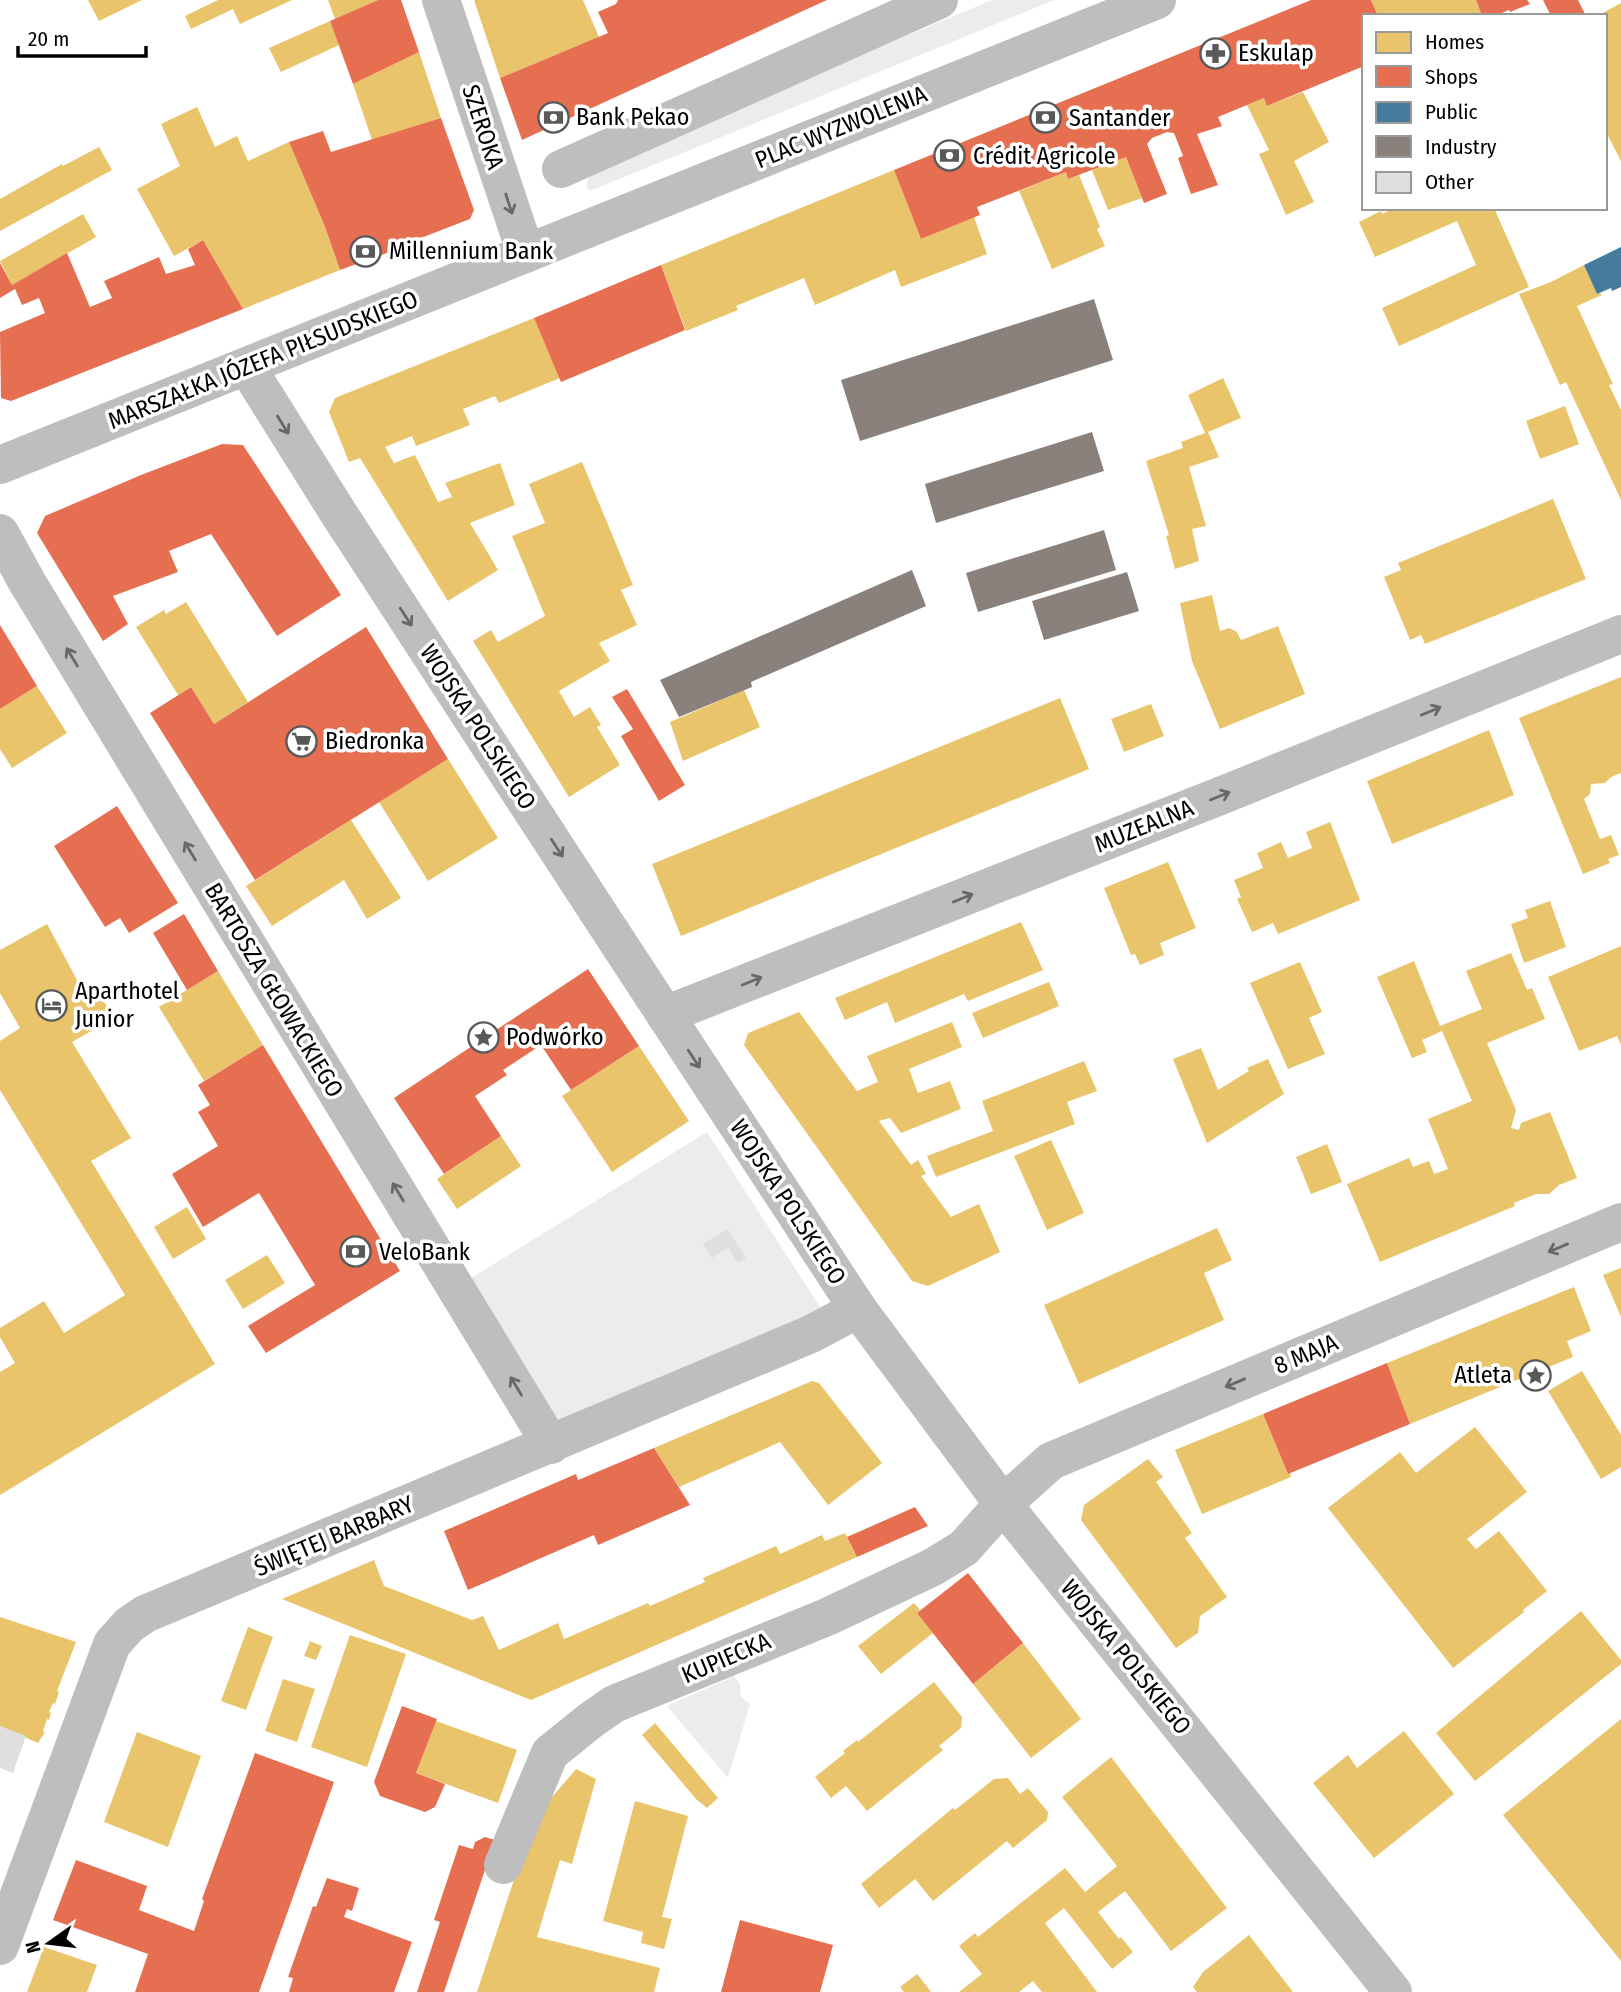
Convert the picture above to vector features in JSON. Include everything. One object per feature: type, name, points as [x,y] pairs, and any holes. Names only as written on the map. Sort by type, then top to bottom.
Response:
[{"type":"street","name":"SZEROKA","points":[[441,0],[526,254]]},
{"type":"street","points":[[561,170],[939,0]]},
{"type":"street","name":"PLAC WYZWOLENIA","points":[[526,254],[1157,0]]},
{"type":"street","name":"MARSZAŁKA JÓZEFA PIŁSUDSKIEGO","points":[[0,465],[526,254]]},
{"type":"street","name":"WOJSKA POLSKIEGO","points":[[247,367],[345,524],[858,1309],[1003,1504],[1393,1992]]},
{"type":"street","name":"BARTOSZA GŁOWACKIEGO","points":[[0,534],[26,582],[551,1445]]},
{"type":"street","name":"MUZEALNA","points":[[665,1015],[1621,634]]},
{"type":"street","name":"8 MAJA","points":[[1003,1504],[1051,1461],[1621,1222]]},
{"type":"street","name":"ŚWIĘTEJ BARBARY","points":[[0,1947],[112,1644],[129,1625],[145,1614],[811,1334],[858,1309]]},
{"type":"street","name":"KUPIECKA","points":[[503,1865],[551,1753],[591,1720],[614,1704],[827,1617],[933,1567],[964,1548],[1003,1504]]},
{"type":"shaded area","points":[[992,0],[1054,0],[590,191],[586,186],[596,166]]},
{"type":"shaded area","points":[[707,1132],[822,1310],[553,1427],[468,1280]]},
{"type":"shaded area","points":[[734,1676],[740,1684],[741,1697],[750,1704],[728,1778],[667,1706]]},
{"type":"building: Homes","points":[[88,0],[142,0],[99,21]]},
{"type":"building: Homes","points":[[218,0],[292,0],[240,24],[233,9],[191,29],[185,16]]},
{"type":"building: Homes","points":[[328,0],[378,0],[335,19]]},
{"type":"building: Homes","points":[[474,0],[583,0],[599,37],[500,78]]},
{"type":"building: Homes","points":[[1371,0],[1476,0],[1481,14],[1377,14]]},
{"type":"building: Homes","points":[[1621,3],[1621,161],[1607,134],[1607,14],[1601,14]]},
{"type":"building: Homes","points":[[330,21],[339,45],[281,72],[269,48]]},
{"type":"building: Homes","points":[[419,52],[441,118],[372,140],[353,84]]},
{"type":"building: Homes","points":[[1303,92],[1329,142],[1294,161],[1314,202],[1286,215],[1259,154],[1269,150],[1247,105],[1264,98],[1267,106]]},
{"type":"building: Homes","points":[[197,107],[215,147],[237,136],[248,161],[289,142],[340,270],[243,309],[203,240],[174,256],[137,189],[180,166],[161,124]]},
{"type":"building: Homes","points":[[99,147],[112,170],[0,231],[0,199],[62,164],[63,166]]},
{"type":"building: Homes","points":[[1126,157],[1142,198],[1108,210],[1092,170]]},
{"type":"building: Homes","points":[[894,170],[921,239],[974,217],[987,254],[901,287],[895,270],[815,305],[804,278],[736,306],[738,310],[686,331],[661,265]]},
{"type":"building: Homes","points":[[1066,172],[1068,179],[1079,175],[1105,246],[1052,269],[1019,191]]},
{"type":"building: Homes","points":[[1390,210],[1495,210],[1529,287],[1399,346],[1382,308],[1476,265],[1457,221],[1375,257],[1359,222],[1381,211],[1382,214]]},
{"type":"building: Homes","points":[[83,214],[96,237],[12,285],[0,261]]},
{"type":"building: Homes","points":[[1584,265],[1597,294],[1602,295],[1577,306],[1613,384],[1609,385],[1621,410],[1621,500],[1566,382],[1560,385],[1519,294]]},
{"type":"building: Homes","points":[[534,318],[560,378],[499,403],[495,396],[463,409],[470,425],[416,446],[412,436],[385,447],[394,463],[415,455],[438,502],[452,497],[445,483],[500,463],[515,505],[470,523],[498,570],[448,601],[360,458],[349,462],[329,412],[335,398]]},
{"type":"building: Homes","points":[[1223,378],[1241,418],[1208,432],[1219,457],[1189,467],[1206,526],[1192,529],[1199,561],[1175,569],[1166,536],[1169,535],[1146,461],[1183,448],[1181,442],[1205,433],[1188,395]]},
{"type":"building: Homes","points":[[1565,406],[1579,444],[1540,459],[1526,421]]},
{"type":"building: Homes","points":[[582,462],[633,585],[621,590],[637,625],[599,643],[610,661],[559,691],[574,717],[590,707],[601,725],[597,727],[620,765],[569,797],[473,641],[491,630],[498,642],[545,616],[512,536],[545,523],[529,484]]},
{"type":"building: Homes","points":[[1553,499],[1586,579],[1425,644],[1421,635],[1410,640],[1384,577],[1401,570],[1398,563]]},
{"type":"building: Homes","points":[[1212,595],[1220,631],[1229,628],[1237,632],[1241,640],[1278,626],[1305,694],[1220,729],[1192,661],[1180,603]]},
{"type":"building: Homes","points":[[186,602],[248,702],[214,724],[191,687],[178,695],[136,627],[164,610],[166,614]]},
{"type":"building: Homes","points":[[1621,677],[1621,773],[1605,783],[1591,784],[1590,794],[1584,799],[1600,839],[1611,835],[1619,855],[1608,859],[1610,863],[1583,874],[1519,718]]},
{"type":"building: Homes","points":[[37,686],[67,733],[12,768],[0,749],[0,709]]},
{"type":"building: Homes","points":[[744,690],[760,727],[683,761],[670,722]]},
{"type":"building: Homes","points":[[1060,698],[1089,769],[681,936],[652,864]]},
{"type":"building: Homes","points":[[1151,704],[1164,736],[1124,752],[1111,719]]},
{"type":"building: Homes","points":[[1489,730],[1514,795],[1392,844],[1367,781]]},
{"type":"building: Homes","points":[[448,759],[498,838],[428,881],[379,802]]},
{"type":"building: Homes","points":[[351,820],[401,898],[367,919],[344,880],[272,926],[246,886]]},
{"type":"building: Homes","points":[[1330,822],[1360,900],[1278,934],[1273,923],[1252,932],[1237,899],[1241,897],[1234,880],[1263,868],[1257,853],[1281,842],[1288,858],[1312,848],[1306,832]]},
{"type":"building: Homes","points":[[1168,862],[1196,928],[1160,943],[1164,955],[1140,965],[1135,954],[1131,955],[1104,888]]},
{"type":"building: Homes","points":[[1550,901],[1566,947],[1524,963],[1511,924],[1528,918],[1525,910]]},
{"type":"building: Homes","points":[[1021,922],[1043,970],[968,1001],[964,994],[895,1023],[887,1002],[845,1020],[835,998]]},
{"type":"building: Homes","points":[[47,924],[83,991],[94,985],[114,1018],[72,1042],[131,1138],[91,1161],[215,1364],[0,1495],[0,1372],[15,1363],[0,1337],[0,1328],[44,1301],[64,1333],[125,1295],[0,1090],[0,1041],[20,1028],[0,993],[0,950]]},
{"type":"building: Homes","points":[[1621,946],[1621,1045],[1617,1036],[1579,1051],[1548,977]]},
{"type":"building: Homes","points":[[1511,953],[1527,990],[1532,988],[1545,1019],[1487,1043],[1516,1110],[1511,1128],[1519,1130],[1521,1123],[1550,1112],[1577,1178],[1559,1185],[1549,1194],[1536,1194],[1514,1203],[1515,1206],[1380,1262],[1347,1184],[1409,1158],[1413,1167],[1429,1161],[1434,1174],[1448,1169],[1428,1119],[1472,1101],[1442,1031],[1422,1040],[1427,1052],[1412,1058],[1377,977],[1414,961],[1440,1026],[1482,1009],[1466,971]]},
{"type":"building: Homes","points":[[1300,962],[1322,1012],[1309,1018],[1325,1054],[1288,1069],[1250,983]]},
{"type":"building: Homes","points":[[218,971],[263,1045],[204,1081],[159,1007]]},
{"type":"building: Homes","points":[[1049,982],[1059,1006],[983,1038],[972,1013]]},
{"type":"building: Homes","points":[[799,1012],[857,1091],[878,1082],[867,1056],[952,1022],[962,1047],[909,1069],[918,1093],[950,1081],[961,1109],[901,1133],[890,1118],[879,1121],[911,1165],[918,1160],[926,1174],[921,1176],[951,1217],[979,1204],[1000,1252],[928,1286],[912,1281],[744,1045],[748,1033]]},
{"type":"building: Homes","points":[[639,1046],[689,1121],[612,1172],[562,1096]]},
{"type":"building: Homes","points":[[1201,1048],[1218,1090],[1249,1071],[1247,1068],[1268,1059],[1284,1094],[1207,1143],[1173,1059]]},
{"type":"building: Homes","points":[[1084,1061],[1097,1091],[1067,1102],[1075,1124],[936,1177],[927,1156],[993,1131],[982,1101]]},
{"type":"building: Homes","points":[[501,1136],[521,1166],[457,1209],[437,1179]]},
{"type":"building: Homes","points":[[1051,1140],[1084,1213],[1047,1230],[1014,1156]]},
{"type":"building: Homes","points":[[1327,1144],[1342,1182],[1311,1194],[1296,1157]]},
{"type":"building: Homes","points":[[187,1207],[206,1239],[173,1259],[154,1227]]},
{"type":"building: Homes","points":[[1217,1228],[1232,1260],[1204,1273],[1224,1320],[1079,1384],[1044,1305]]},
{"type":"building: Homes","points":[[267,1255],[285,1283],[243,1309],[225,1280]]},
{"type":"building: Homes","points":[[1621,1268],[1621,1317],[1603,1275]]},
{"type":"building: Homes","points":[[1574,1287],[1591,1331],[1567,1341],[1573,1357],[1410,1424],[1387,1363]]},
{"type":"building: Homes","points":[[1582,1371],[1621,1435],[1621,1467],[1601,1479],[1548,1391]]},
{"type":"building: Homes","points":[[812,1381],[819,1383],[882,1463],[828,1505],[780,1442],[679,1487],[654,1448]]},
{"type":"building: Homes","points":[[1263,1414],[1291,1477],[1202,1514],[1175,1450]]},
{"type":"building: Homes","points":[[1475,1427],[1527,1492],[1467,1539],[1476,1549],[1499,1531],[1547,1591],[1453,1668],[1328,1508],[1400,1452],[1416,1473]]},
{"type":"building: Homes","points":[[1148,1459],[1163,1477],[1156,1482],[1192,1533],[1185,1538],[1227,1597],[1200,1616],[1198,1633],[1176,1648],[1081,1520],[1084,1505]]},
{"type":"building: Homes","points":[[845,1533],[857,1557],[531,1700],[282,1599],[374,1560],[384,1586],[472,1620],[483,1616],[499,1650],[558,1623],[564,1639],[705,1582],[703,1578],[776,1546],[780,1554],[822,1535],[825,1541]]},
{"type":"building: Homes","points":[[914,1603],[920,1610],[917,1613],[933,1633],[881,1674],[858,1646]]},
{"type":"building: Homes","points":[[1581,1611],[1621,1660],[1621,1664],[1475,1781],[1436,1733]]},
{"type":"building: Homes","points":[[0,1617],[76,1642],[57,1691],[59,1692],[55,1704],[53,1703],[49,1712],[49,1720],[47,1719],[43,1731],[45,1732],[38,1743],[0,1726]]},
{"type":"building: Homes","points":[[248,1627],[273,1637],[246,1710],[221,1701]]},
{"type":"building: Homes","points":[[350,1635],[406,1654],[367,1767],[311,1747]]},
{"type":"building: Homes","points":[[310,1641],[322,1646],[316,1660],[304,1656]]},
{"type":"building: Homes","points":[[1023,1643],[1081,1719],[1031,1758],[973,1684]]},
{"type":"building: Homes","points":[[283,1679],[315,1689],[297,1742],[265,1731]]},
{"type":"building: Homes","points":[[934,1682],[962,1717],[961,1728],[939,1746],[943,1750],[867,1811],[846,1786],[831,1798],[815,1777],[845,1753],[843,1751]]},
{"type":"building: Homes","points":[[1621,1719],[1621,1961],[1503,1815]]},
{"type":"building: Homes","points":[[436,1721],[517,1750],[498,1803],[416,1773]]},
{"type":"building: Homes","points":[[655,1723],[718,1798],[707,1808],[696,1799],[642,1735]]},
{"type":"building: Homes","points":[[1404,1731],[1454,1794],[1374,1858],[1313,1783],[1348,1755],[1357,1768]]},
{"type":"building: Homes","points":[[137,1732],[201,1756],[168,1847],[104,1822]]},
{"type":"building: Homes","points":[[1111,1757],[1227,1908],[1171,1951],[1125,1891],[1098,1912],[1133,1952],[1112,1969],[1064,1908],[1045,1923],[1097,1992],[1042,1992],[1033,1981],[1019,1992],[959,1992],[982,1974],[959,1946],[975,1933],[978,1937],[1065,1868],[1085,1892],[1117,1866],[1062,1797]]},
{"type":"building: Homes","points":[[576,1769],[596,1779],[572,1864],[560,1860],[537,1937],[660,1968],[654,1992],[477,1992],[530,1831],[547,1803]]},
{"type":"building: Homes","points":[[1008,1778],[1020,1794],[1028,1788],[1048,1812],[1047,1820],[1013,1848],[1007,1841],[933,1901],[915,1879],[879,1908],[861,1884],[953,1808],[955,1810],[994,1779]]},
{"type":"building: Homes","points":[[635,1801],[688,1816],[662,1917],[672,1919],[664,1949],[641,1943],[643,1932],[603,1921]]},
{"type":"building: Homes","points":[[1249,1935],[1293,1992],[1197,1992],[1193,1987],[1203,1972]]},
{"type":"building: Homes","points":[[44,1947],[97,1965],[87,1992],[27,1992]]},
{"type":"building: Homes","points":[[917,1974],[931,1992],[904,1992],[900,1987]]},
{"type":"building: Shops","points":[[378,0],[401,0],[419,52],[353,84],[330,21]]},
{"type":"building: Shops","points":[[618,0],[827,0],[522,140],[500,78],[608,33],[598,12],[616,4]]},
{"type":"building: Shops","points":[[1311,0],[1371,0],[1377,14],[1362,14],[1362,67],[1267,106],[1264,98],[1218,117],[1222,126],[1197,134],[1218,185],[1191,194],[1178,158],[1183,156],[1174,133],[1167,132],[1152,138],[1147,144],[1167,194],[1144,203],[1126,157],[1068,179],[1066,172],[977,207],[980,215],[921,239],[894,170]]},
{"type":"building: Shops","points":[[1476,0],[1527,0],[1530,4],[1510,12],[1481,14]]},
{"type":"building: Shops","points":[[1543,0],[1578,0],[1585,14],[1550,14]]},
{"type":"building: Shops","points":[[441,118],[474,210],[470,219],[340,270],[289,142],[323,131],[331,152]]},
{"type":"building: Shops","points":[[203,240],[243,309],[11,401],[1,398],[0,332],[45,313],[39,298],[22,305],[15,289],[0,298],[0,263],[12,285],[67,253],[90,307],[112,298],[104,281],[159,257],[166,274],[195,265],[188,249]]},
{"type":"building: Shops","points":[[661,265],[685,330],[561,382],[534,318]]},
{"type":"building: Shops","points":[[222,444],[243,445],[341,595],[277,636],[211,534],[169,551],[178,572],[113,596],[128,624],[103,641],[37,533],[45,516]]},
{"type":"building: Shops","points":[[0,625],[37,686],[0,709]]},
{"type":"building: Shops","name":"Biedronka","points":[[366,627],[448,759],[255,880],[150,713],[191,687],[214,724]]},
{"type":"building: Shops","points":[[627,689],[685,785],[659,801],[621,736],[633,729],[612,697]]},
{"type":"building: Shops","points":[[117,806],[178,903],[129,933],[120,918],[105,927],[54,846]]},
{"type":"building: Shops","points":[[184,914],[218,971],[187,990],[153,933]]},
{"type":"building: Shops","points":[[588,969],[639,1046],[571,1090],[541,1045],[503,1070],[507,1075],[475,1096],[501,1136],[444,1174],[394,1098]]},
{"type":"building: Shops","points":[[263,1045],[400,1271],[266,1353],[248,1326],[315,1285],[259,1193],[203,1227],[172,1174],[218,1146],[198,1112],[210,1105],[198,1085]]},
{"type":"building: Shops","points":[[1387,1363],[1410,1424],[1288,1474],[1263,1414]]},
{"type":"building: Shops","points":[[654,1448],[690,1505],[598,1545],[594,1535],[468,1590],[444,1531],[576,1474],[578,1480]]},
{"type":"building: Shops","points":[[915,1507],[928,1526],[857,1557],[847,1537]]},
{"type":"building: Shops","points":[[968,1573],[1023,1643],[973,1684],[917,1613]]},
{"type":"building: Shops","points":[[402,1706],[437,1719],[416,1773],[445,1784],[435,1807],[425,1812],[380,1796],[374,1782]]},
{"type":"building: Shops","points":[[255,1753],[334,1782],[259,1992],[135,1992],[148,1954],[53,1920],[76,1860],[147,1886],[139,1910],[194,1931],[204,1901],[202,1899]]},
{"type":"building: Shops","points":[[485,1837],[495,1840],[444,1992],[417,1992],[440,1922],[434,1920],[459,1845],[473,1849],[475,1842]]},
{"type":"building: Shops","points":[[327,1878],[359,1888],[352,1911],[347,1909],[344,1917],[412,1942],[394,1992],[289,1992],[293,1978],[288,1977],[313,1906],[316,1907]]},
{"type":"building: Shops","points":[[740,1920],[833,1945],[820,1992],[721,1992]]},
{"type":"building: Public","points":[[1621,247],[1621,287],[1597,294],[1584,265]]},
{"type":"building: Industry","points":[[1094,299],[1113,360],[860,441],[841,380]]},
{"type":"building: Industry","points":[[1092,432],[1104,471],[936,523],[925,484]]},
{"type":"building: Industry","points":[[1104,530],[1116,570],[978,612],[966,573]]},
{"type":"building: Industry","points":[[912,570],[926,606],[751,682],[752,687],[679,717],[660,680]]},
{"type":"building: Industry","points":[[1127,572],[1139,611],[1044,640],[1032,601]]},
{"type":"building: Other","points":[[727,1229],[746,1258],[738,1263],[728,1248],[712,1258],[703,1244]]},
{"type":"building: Other","points":[[0,1726],[26,1736],[13,1773],[0,1768]]},
{"type":"place","name":"Eskulap","points":[[1215,53]]},
{"type":"place","name":"Bank Pekao","points":[[553,117]]},
{"type":"place","name":"Santander","points":[[1046,118]]},
{"type":"place","name":"Crédit Agricole","points":[[950,156]]},
{"type":"place","name":"Millennium Bank","points":[[366,251]]},
{"type":"place","name":"Biedronka","points":[[302,741]]},
{"type":"place","name":"Aparthotel Junior","points":[[52,1005]]},
{"type":"place","name":"Podwórko","points":[[483,1037]]},
{"type":"place","name":"VeloBank","points":[[356,1252]]},
{"type":"place","name":"Atleta","points":[[1535,1375]]}]
